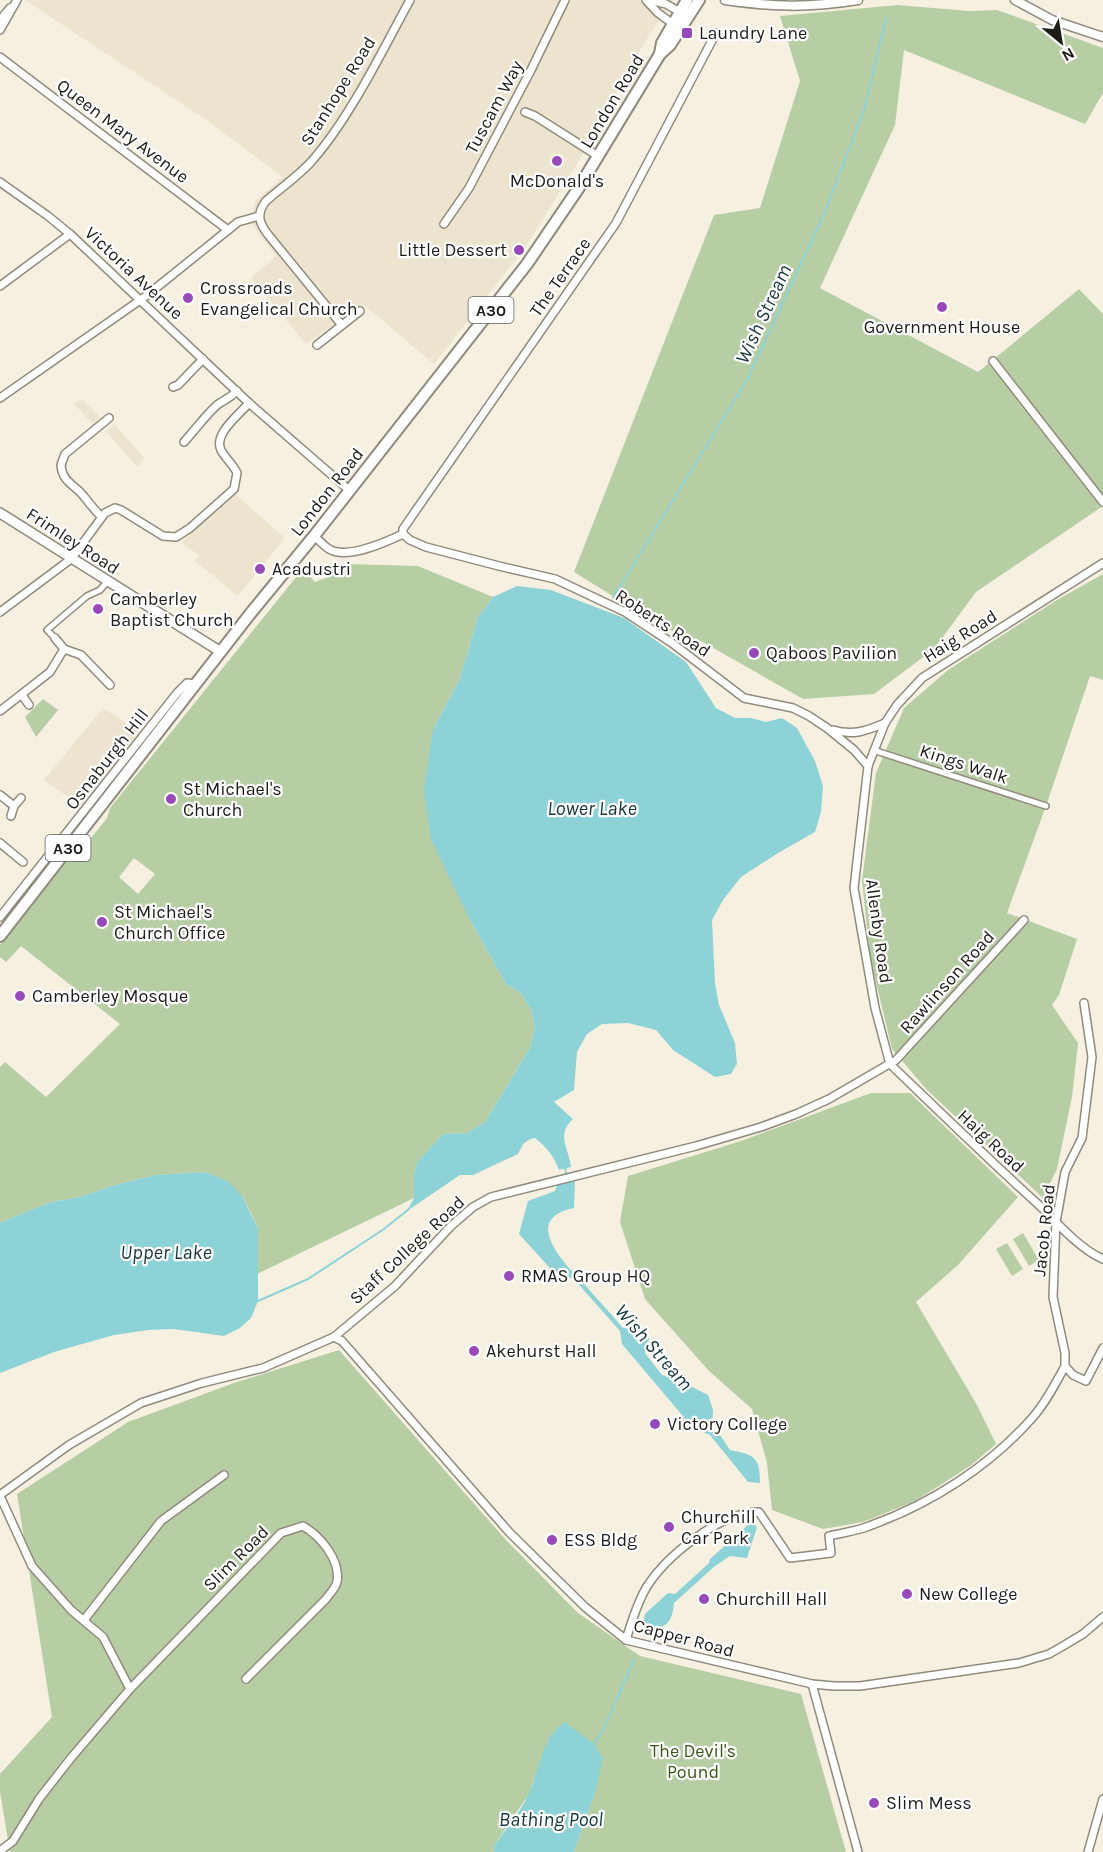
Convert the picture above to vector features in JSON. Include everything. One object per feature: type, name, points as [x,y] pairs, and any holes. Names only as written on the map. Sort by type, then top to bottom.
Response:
[{"type":"main road","name":"London Road","points":[[0,936],[539,247],[660,54],[662,43],[696,1]]},
{"type":"main road","name":"Frimley Road","points":[[0,513],[221,652]]},
{"type":"street","points":[[1,26],[17,0]]},
{"type":"street","name":"Stanhope Road","points":[[259,216],[261,207],[266,201],[311,163],[330,137],[349,109],[410,0]]},
{"type":"street","name":"Tuscam Way","points":[[444,224],[468,188],[531,70],[565,0]]},
{"type":"street","points":[[647,0],[666,4],[684,15]]},
{"type":"street","points":[[647,0],[658,13],[677,26]]},
{"type":"street","points":[[724,0],[788,7],[822,6],[858,0]]},
{"type":"street","points":[[1015,0],[1052,20],[1103,38]]},
{"type":"street","points":[[1024,0],[1030,8]]},
{"type":"street","name":"The Terrace","points":[[403,534],[403,529],[616,223],[716,33]]},
{"type":"street","name":"Queen Mary Avenue","points":[[0,57],[228,230]]},
{"type":"street","points":[[525,112],[598,156]]},
{"type":"street","name":"Victoria Avenue","points":[[0,182],[70,234],[249,403],[349,490]]},
{"type":"street","points":[[0,398],[141,299],[245,219],[259,216],[260,224],[341,324]]},
{"type":"street","points":[[0,286],[70,234]]},
{"type":"street","points":[[318,345],[360,310]]},
{"type":"street","points":[[173,387],[178,385],[203,359]]},
{"type":"street","points":[[993,361],[1103,502]]},
{"type":"street","points":[[184,441],[218,405],[229,400],[237,391]]},
{"type":"street","points":[[0,612],[70,559],[101,516],[115,508],[163,536],[170,538],[182,535],[234,489],[237,473],[220,447],[220,439],[223,432],[249,403]]},
{"type":"street","points":[[101,516],[67,481],[61,465],[65,454],[108,418]]},
{"type":"street","points":[[315,536],[329,549],[341,553],[355,552],[403,534]]},
{"type":"street","name":"Roberts Road","points":[[403,534],[426,547],[555,579],[625,612],[706,668],[744,698],[793,708],[827,728]]},
{"type":"street","name":"Haig Road","points":[[868,766],[885,723],[897,705],[922,678],[1103,563]]},
{"type":"street","points":[[107,582],[100,590],[87,596],[47,630],[64,649],[81,655],[110,685]]},
{"type":"street","points":[[0,711],[50,672],[64,649]]},
{"type":"street","name":"Osnaburgh Hill","points":[[0,917],[177,693],[187,683],[197,684]]},
{"type":"street","points":[[22,695],[29,705]]},
{"type":"street","points":[[827,728],[845,734],[862,732],[885,723]]},
{"type":"street","points":[[827,728],[854,750],[868,766]]},
{"type":"street","name":"Kings Walk","points":[[873,750],[1046,806]]},
{"type":"street","name":"Allenby Road","points":[[868,766],[854,888],[875,1008],[890,1064]]},
{"type":"street","points":[[0,795],[14,806]]},
{"type":"street","points":[[11,816],[14,806],[21,798]]},
{"type":"street","points":[[0,843],[23,862]]},
{"type":"street","name":"Rawlinson Road","points":[[890,1064],[1024,920]]},
{"type":"street","name":"Jacob Road","points":[[1065,1366],[1065,1353],[1053,1297],[1056,1222],[1065,1172],[1082,1138],[1084,1126],[1092,1057],[1084,1003]]},
{"type":"street","name":"Haig Road","points":[[890,1064],[946,1120],[1056,1222],[1094,1255],[1103,1259]]},
{"type":"street","name":"Staff College Road","points":[[0,1496],[69,1445],[141,1403],[202,1383],[263,1368],[334,1337],[395,1286],[451,1226],[473,1207],[491,1197],[696,1146],[796,1114],[829,1099],[890,1064]]},
{"type":"street","name":"Capper Road","points":[[334,1337],[342,1341],[509,1532],[585,1607],[626,1640],[812,1684],[860,1686],[1020,1663],[1049,1654],[1083,1634],[1103,1617]]},
{"type":"street","points":[[626,1640],[642,1596],[653,1579],[671,1560],[703,1534],[724,1521],[742,1514],[759,1512],[790,1558],[831,1553],[829,1536],[867,1527],[900,1514],[933,1497],[973,1471],[1034,1416],[1065,1366],[1073,1375],[1086,1382],[1103,1348]]},
{"type":"street","points":[[84,1620],[161,1521],[224,1475]]},
{"type":"street","points":[[0,1496],[32,1566],[71,1610],[103,1637],[130,1689]]},
{"type":"street","name":"Slim Road","points":[[0,1851],[13,1842],[39,1799],[130,1689],[281,1533],[303,1526],[314,1532],[326,1547],[337,1570],[337,1584],[326,1599],[246,1679]]},
{"type":"street","points":[[812,1684],[858,1852]]},
{"type":"street","points":[[1088,1852],[1103,1799]]},
{"type":"shaded area","points":[[25,0],[673,0],[644,43],[577,164],[525,248],[434,364],[363,304],[306,344],[251,278],[276,256],[251,223],[255,201],[283,177],[202,117]]},
{"type":"shaded area","points":[[82,399],[100,417],[93,424],[74,404]]},
{"type":"shaded area","points":[[114,424],[144,458],[138,468],[106,431]]},
{"type":"shaded area","points":[[235,494],[285,538],[238,596],[195,561],[199,555],[182,543],[192,531]]},
{"type":"shaded area","points":[[103,708],[142,734],[84,808],[44,780]]},
{"type":"green space","points":[[897,5],[969,11],[997,10],[1103,48],[1103,93],[1085,124],[904,50],[895,125],[820,288],[978,372],[1079,289],[1103,314],[1103,506],[976,592],[934,649],[874,694],[803,699],[701,641],[664,628],[574,572],[714,215],[760,208],[800,81],[780,16]]},
{"type":"green space","points":[[346,564],[418,566],[493,597],[478,617],[459,681],[433,729],[469,918],[506,984],[521,993],[531,1010],[535,1026],[530,1048],[485,1122],[467,1133],[443,1134],[418,1161],[414,1173],[414,1198],[257,1274],[258,1228],[251,1213],[242,1196],[205,1172],[155,1175],[83,1196],[48,1203],[0,1223],[0,1067],[5,1062],[46,1097],[120,1024],[21,946],[6,962],[0,957],[0,945],[67,860],[75,858],[107,818],[110,808],[301,571],[305,571],[315,582],[341,572]],"holes":[[[134,858],[155,874],[138,894],[119,877]]]},
{"type":"green space","points":[[1103,574],[1103,680],[1090,676],[1007,913],[1077,939],[1059,995],[1052,1005],[1078,1043],[1072,1097],[1057,1169],[1043,1198],[927,1090],[892,1049],[870,957],[862,880],[876,773],[904,708],[948,670],[1057,600]]},
{"type":"green space","points":[[43,699],[58,710],[36,737],[25,717]]},
{"type":"green space","points":[[871,1093],[910,1093],[1018,1197],[958,1265],[916,1302],[977,1405],[996,1444],[970,1466],[913,1502],[863,1522],[823,1529],[772,1510],[767,1463],[752,1409],[709,1371],[645,1299],[620,1222],[628,1176],[741,1141]]},
{"type":"green space","points":[[1023,1233],[1039,1260],[1029,1266],[1013,1239]]},
{"type":"green space","points":[[1007,1243],[1023,1269],[1012,1276],[996,1249]]},
{"type":"green space","name":"The Devil's Pound","points":[[339,1350],[506,1540],[578,1613],[640,1656],[801,1694],[846,1852],[574,1852],[595,1793],[548,1741],[529,1794],[495,1844],[494,1852],[10,1852],[0,1792],[0,1774],[52,1717],[17,1494],[128,1422],[234,1383]]},
{"type":"water","name":"Lower Lake","points":[[517,586],[551,590],[624,618],[686,662],[716,708],[735,718],[751,718],[766,722],[782,718],[797,728],[815,761],[823,786],[821,812],[815,832],[741,877],[723,900],[712,920],[715,983],[719,1005],[735,1043],[737,1064],[731,1074],[715,1077],[673,1050],[656,1030],[628,1023],[602,1024],[587,1034],[577,1052],[574,1090],[554,1102],[573,1119],[565,1130],[564,1136],[571,1167],[559,1170],[543,1145],[535,1138],[530,1139],[523,1144],[518,1154],[473,1175],[460,1175],[407,1211],[414,1198],[414,1173],[418,1161],[443,1134],[467,1133],[485,1122],[530,1048],[535,1026],[531,1010],[521,993],[506,984],[469,918],[431,839],[424,791],[433,729],[459,681],[478,617],[493,597]]},
{"type":"water","name":"Upper Lake","points":[[205,1172],[229,1182],[242,1196],[258,1228],[258,1301],[251,1318],[240,1328],[224,1336],[174,1329],[114,1335],[54,1352],[0,1373],[0,1223],[48,1203],[83,1196],[155,1175]]},
{"type":"water","points":[[575,1180],[574,1208],[558,1214],[550,1222],[548,1232],[559,1255],[623,1328],[635,1325],[645,1330],[649,1339],[645,1353],[662,1375],[708,1395],[713,1410],[712,1429],[718,1432],[730,1450],[750,1456],[757,1462],[760,1483],[748,1482],[710,1435],[693,1428],[622,1344],[620,1331],[573,1278],[559,1278],[519,1234],[528,1201],[555,1191],[557,1185]]},
{"type":"water","points":[[749,1524],[757,1527],[747,1558],[730,1556],[715,1566],[674,1603],[672,1616],[667,1623],[647,1634],[641,1630],[645,1614],[668,1593],[675,1594]]},
{"type":"water","name":"Bathing Pool","points":[[565,1722],[594,1744],[603,1758],[595,1793],[574,1852],[494,1852],[495,1844],[526,1800],[546,1745],[557,1728]]},
{"type":"waterway","name":"Wish Stream","points":[[613,598],[747,380],[824,214],[864,110],[886,18]]},
{"type":"waterway","name":"Wish Stream","points":[[565,1167],[568,1184]]},
{"type":"waterway","points":[[258,1301],[308,1279],[384,1229],[409,1209]]},
{"type":"waterway","name":"Wish Stream","points":[[593,1746],[604,1728],[634,1660]]},
{"type":"place","name":"Laundry Lane","points":[[687,33]]},
{"type":"place","name":"McDonald's","points":[[557,161]]},
{"type":"place","name":"Little Dessert","points":[[519,250]]},
{"type":"place","name":"Crossroads Evangelical Church","points":[[188,298]]},
{"type":"place","name":"Government House","points":[[942,307]]},
{"type":"place","name":"Acadustri","points":[[260,569]]},
{"type":"place","name":"Camberley Baptist Church","points":[[98,609]]},
{"type":"place","name":"Qaboos Pavilion","points":[[754,653]]},
{"type":"place","name":"St Michael's Church","points":[[171,799]]},
{"type":"place","name":"St Michael's Church Office","points":[[102,922]]},
{"type":"place","name":"Camberley Mosque","points":[[20,996]]},
{"type":"place","name":"RMAS Group HQ","points":[[509,1276]]},
{"type":"place","name":"Akehurst Hall","points":[[474,1351]]},
{"type":"place","name":"Victory College","points":[[655,1424]]},
{"type":"place","name":"Churchill Car Park","points":[[669,1527]]},
{"type":"place","name":"ESS Bldg","points":[[552,1540]]},
{"type":"place","name":"New College","points":[[907,1594]]},
{"type":"place","name":"Churchill Hall","points":[[704,1599]]},
{"type":"place","name":"Slim Mess","points":[[874,1803]]}]
